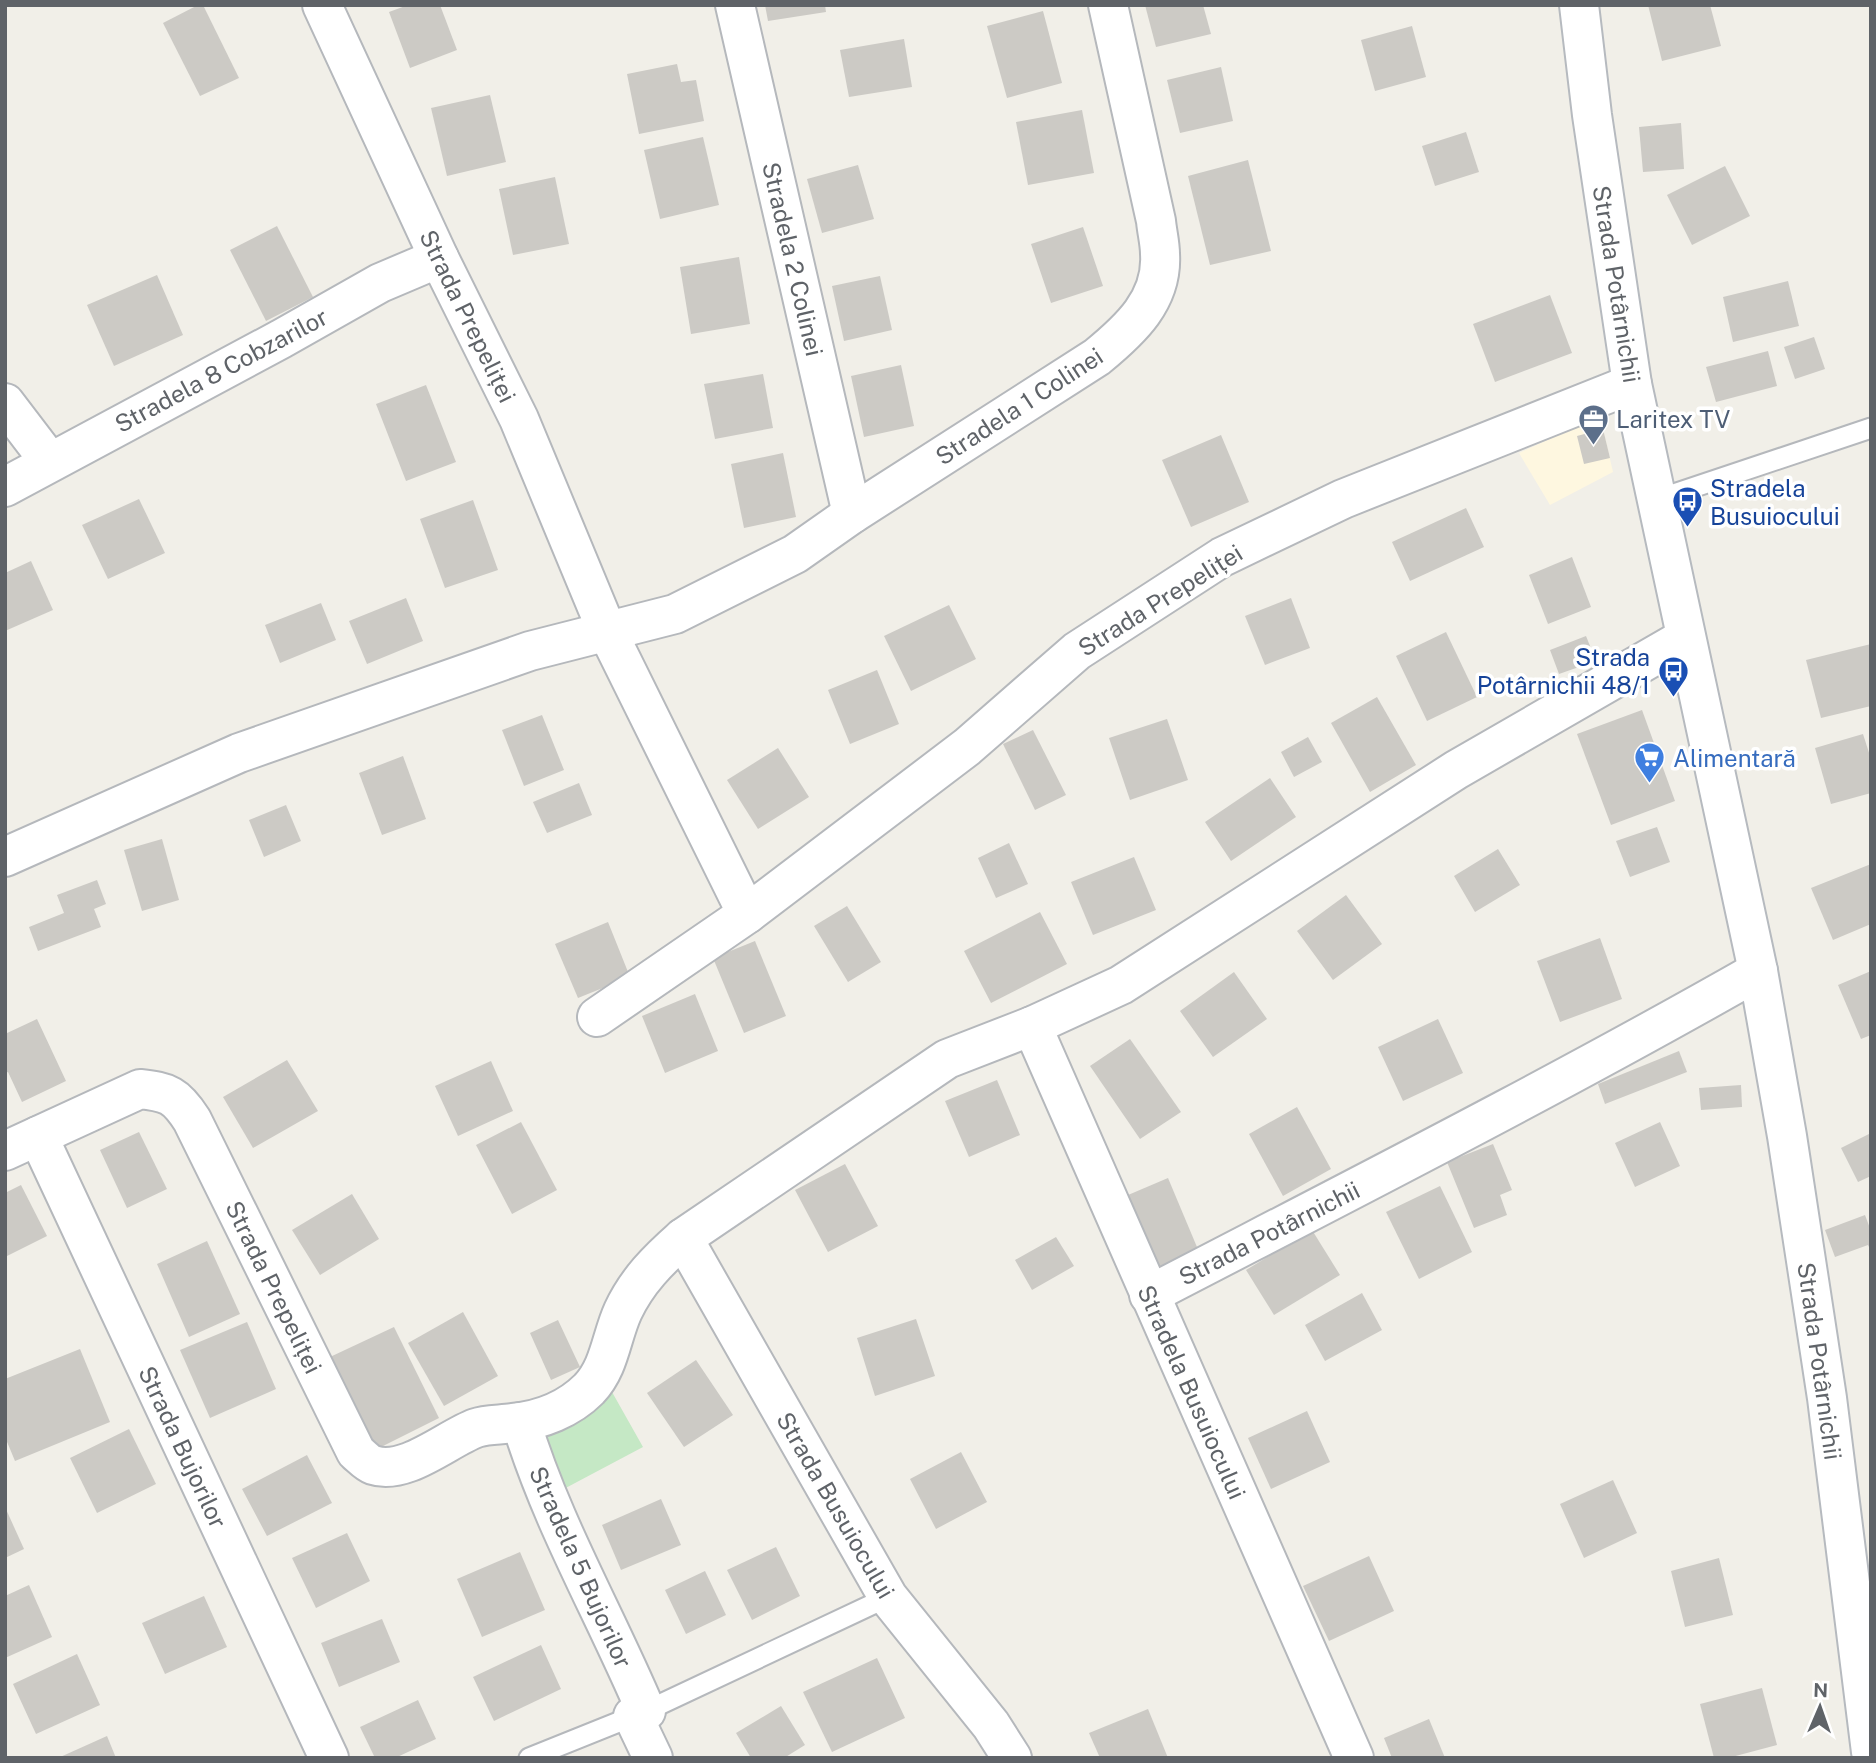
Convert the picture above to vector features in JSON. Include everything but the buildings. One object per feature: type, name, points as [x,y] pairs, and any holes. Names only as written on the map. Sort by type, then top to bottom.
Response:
[{"type":"street","name":"Strada Prepeliței","points":[[322,5],[439,258],[519,419],[607,631],[747,914]]},
{"type":"street","name":"Stradela 2 Colinei","points":[[735,5],[852,514]]},
{"type":"street","name":"Stradela 1 Colinei","points":[[607,631],[676,614],[795,554],[852,514],[1097,357],[1121,338],[1142,314],[1155,290],[1161,256],[1156,221],[1108,5]]},
{"type":"street","name":"Strada Potârnichii","points":[[1579,5],[1592,115],[1632,384],[1758,971],[1787,1136],[1827,1398],[1871,1752]]},
{"type":"street","name":"Stradela 8 Cobzarilor","points":[[5,487],[380,283],[439,258]]},
{"type":"street","name":"Strada Prepeliței","points":[[597,1017],[747,914],[967,747],[1077,651],[1222,557],[1343,499],[1632,384]]},
{"type":"street","points":[[5,403],[50,462]]},
{"type":"street","points":[[5,857],[239,753],[530,651],[607,631]]},
{"type":"street","points":[[521,1422],[559,1412],[590,1388],[607,1360],[622,1313],[640,1281],[656,1261],[683,1238],[947,1059],[1032,1026],[1121,985],[1456,770],[1685,638]]},
{"type":"street","name":"Strada Potârnichii","points":[[1149,1295],[1666,1024],[1758,971]]},
{"type":"street","name":"Stradela Busuiocului","points":[[1032,1026],[1354,1758]]},
{"type":"street","name":"Strada Prepeliței","points":[[22,1143],[140,1089],[163,1091],[182,1104],[192,1120],[356,1452],[373,1465],[393,1465],[424,1457],[477,1428],[521,1422]]},
{"type":"street","name":"Strada Bujorilor","points":[[22,1143],[329,1758]]},
{"type":"street","name":"Strada Busuiocului","points":[[683,1238],[888,1597],[991,1725],[1012,1758]]},
{"type":"street","name":"Stradela 5 Bujorilor","points":[[521,1422],[547,1498],[579,1572],[622,1656],[653,1758]]},
{"type":"lane","points":[[1656,500],[1871,428]]},
{"type":"lane","points":[[529,1758],[639,1714],[888,1597]]},
{"type":"shaded area","points":[[1600,416],[1613,472],[1550,505],[1519,453]]},
{"type":"green space","points":[[612,1392],[643,1447],[560,1491],[544,1455],[545,1440],[550,1431],[569,1415]]},
{"type":"place","name":"Laritex TV","points":[[1593,446]]},
{"type":"place","name":"Stradela Busuiocului","points":[[1687,529]]},
{"type":"place","name":"Strada Potârnichii 48/1","points":[[1673,698]]},
{"type":"place","name":"Alimentară","points":[[1650,785]]}]
